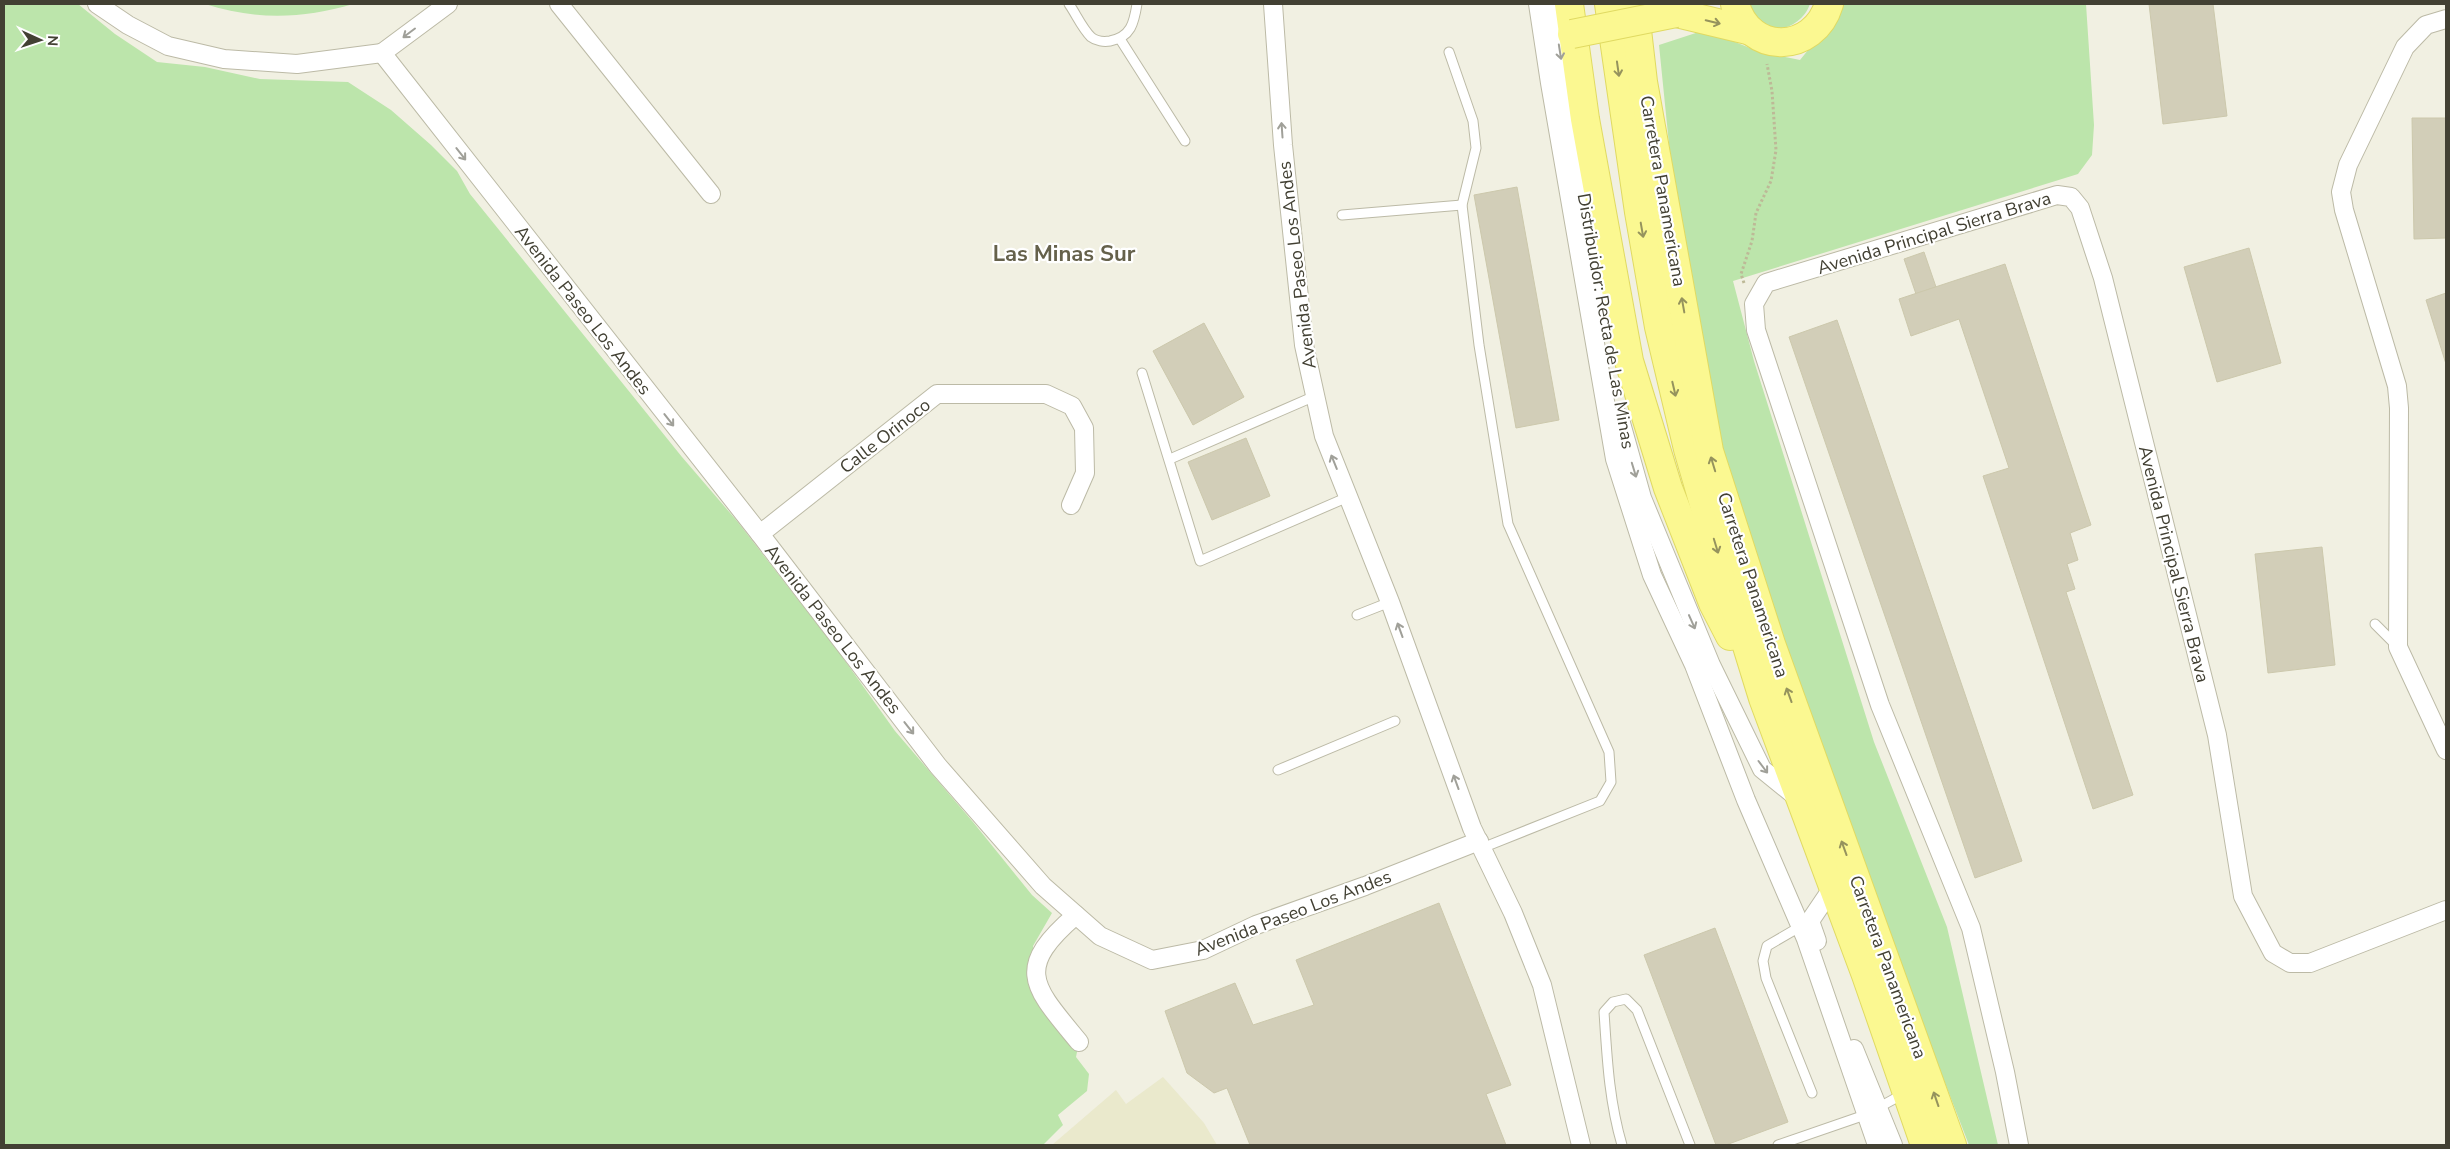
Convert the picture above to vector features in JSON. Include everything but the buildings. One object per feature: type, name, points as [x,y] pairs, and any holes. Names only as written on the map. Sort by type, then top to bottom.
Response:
[{"type":"main road","points":[[1569,4],[1585,119],[1629,362],[1668,488],[1713,603],[1764,698]]},
{"type":"main road","name":"Carretera Panamericana","points":[[1609,4],[1638,212],[1659,327],[1688,449],[1764,698],[1804,804],[1925,1145]]},
{"type":"main road","name":"Carretera Panamericana","points":[[1634,4],[1643,82],[1709,451],[1771,644],[1952,1145]]},
{"type":"main road","points":[[1735,4],[1741,19],[1757,35]]},
{"type":"main road","points":[[1572,34],[1684,8],[1777,43],[1792,42],[1806,36],[1818,27],[1826,15],[1829,4]]},
{"type":"street","points":[[97,4],[128,25],[168,46],[224,59],[298,64],[382,53],[448,4]]},
{"type":"street","points":[[559,4],[711,194]]},
{"type":"street","name":"Avenida Paseo Los Andes","points":[[382,53],[760,534],[938,766],[1043,886],[1100,936],[1152,960],[1203,950],[1256,925],[1365,886],[1478,839],[1390,602],[1324,436],[1304,346],[1283,145],[1273,4]]},
{"type":"street","points":[[1538,4],[1615,459],[1652,575],[1694,665],[1746,800],[1806,939],[1871,1112],[1893,1145]]},
{"type":"street","name":"Distribuidor: Recta de Las Minas","points":[[1552,4],[1621,430],[1642,498],[1711,665],[1762,769],[1804,804]]},
{"type":"street","points":[[2446,19],[2426,25],[2405,47],[2348,165],[2341,192],[2344,210],[2397,386],[2399,408],[2398,647],[2446,750]]},
{"type":"street","name":"Avenida Principal Sierra Brava","points":[[1754,304],[1766,283],[2057,195],[2071,197],[2080,208],[2103,278],[2216,735],[2243,896],[2273,952],[2290,963],[2310,963],[2446,910]]},
{"type":"street","points":[[1754,304],[1756,330],[1880,705],[1971,928],[2005,1072],[2019,1145]]},
{"type":"street","name":"Calle Orinoco","points":[[760,534],[937,394],[1046,394],[1072,406],[1084,428],[1085,473],[1071,505]]},
{"type":"street","points":[[1478,839],[1513,913],[1542,985],[1582,1145]]},
{"type":"street","points":[[1833,887],[1810,921],[1871,1112],[1877,1145]]},
{"type":"street","points":[[1076,915],[1053,934],[1035,964],[1038,986],[1079,1042]]},
{"type":"lane","points":[[1069,4],[1092,38],[1104,42],[1120,39],[1128,34],[1135,22],[1137,4]]},
{"type":"lane","points":[[1120,39],[1185,141]]},
{"type":"lane","points":[[1449,52],[1473,121],[1476,148],[1466,180],[1462,205],[1479,346],[1508,524],[1609,752],[1611,782],[1600,801],[1478,839]]},
{"type":"lane","points":[[1342,215],[1462,205]]},
{"type":"lane","points":[[1142,373],[1170,458],[1200,561],[1348,497]]},
{"type":"lane","points":[[1170,458],[1315,396]]},
{"type":"lane","points":[[1357,615],[1390,602]]},
{"type":"lane","points":[[2375,624],[2398,647]]},
{"type":"lane","points":[[1278,770],[1395,721]]},
{"type":"lane","points":[[1810,921],[1766,946],[1763,961],[1766,978],[1812,1093]]},
{"type":"lane","points":[[1622,1145],[1615,1120],[1606,1060],[1604,1012],[1613,1002],[1626,999],[1638,1010],[1690,1145]]},
{"type":"lane","points":[[1778,1145],[1871,1112],[1907,1092]]},
{"type":"path","points":[[1754,304],[1741,274],[1752,242],[1756,213],[1771,181],[1776,150],[1772,90],[1757,35]]},
{"type":"shaded area","points":[[1163,1077],[1204,1123],[1217,1145],[1052,1145],[1116,1090],[1126,1104]]},
{"type":"green space","points":[[4,4],[78,4],[115,34],[157,62],[205,67],[260,79],[348,82],[391,110],[457,171],[470,194],[682,457],[737,521],[838,651],[895,731],[973,822],[1032,895],[1052,913],[1033,946],[1035,964],[1079,1042],[1076,1057],[1089,1074],[1087,1091],[1058,1115],[1063,1125],[1043,1145],[4,1145]]},
{"type":"green space","points":[[205,4],[353,4],[316,13],[279,16],[242,13]]},
{"type":"green space","points":[[1746,4],[1810,4],[1807,11],[1796,22],[1790,26],[1775,28],[1767,27],[1760,23]]},
{"type":"green space","points":[[1836,4],[2086,4],[2094,125],[2092,155],[2078,174],[1733,281],[1754,361],[1874,742],[1947,927],[1998,1145],[1969,1145],[1863,871],[1760,578],[1711,416],[1670,154],[1659,45],[1705,30],[1760,52],[1800,60],[1834,18]]},
{"type":"district","name":"Las Minas Sur","points":[[1064,253]]}]
